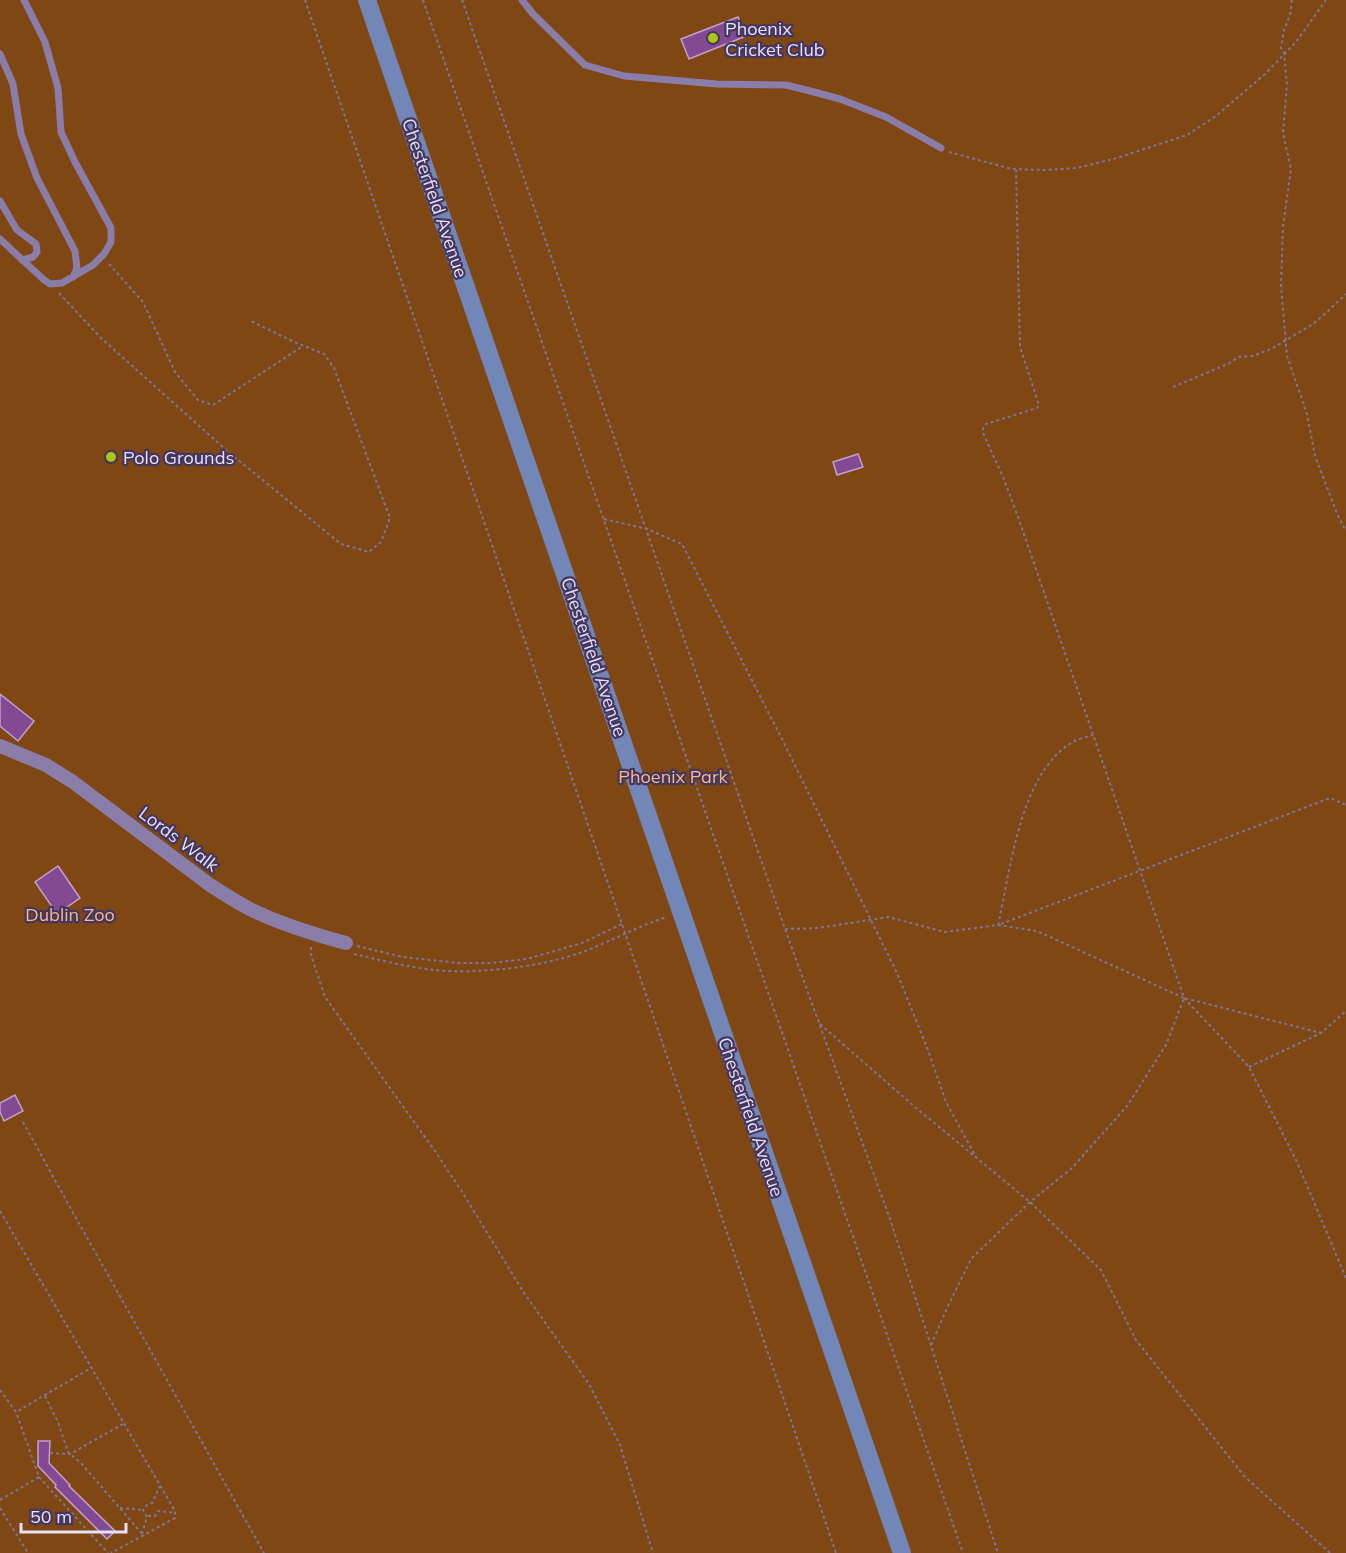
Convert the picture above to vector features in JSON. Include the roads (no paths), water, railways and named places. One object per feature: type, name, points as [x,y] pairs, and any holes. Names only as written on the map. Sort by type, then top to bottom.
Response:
[{"type":"street","name":"Chesterfield Avenue","points":[[367,0],[902,1553]]},
{"type":"street","name":"Lords Walk","points":[[0,746],[46,765],[73,782],[230,898],[250,909],[349,948]]},
{"type":"lane","points":[[0,239],[51,284],[62,283],[93,265],[111,242],[111,228],[61,132],[58,88],[45,42],[24,0]]},
{"type":"lane","points":[[522,0],[533,14],[585,65],[624,76],[717,84],[786,86],[814,92],[840,99],[886,117],[941,148]]},
{"type":"lane","points":[[0,54],[13,84],[21,134],[37,178],[75,251],[77,268],[73,277]]},
{"type":"lane","points":[[0,201],[17,230],[36,244],[37,252],[33,257],[22,260]]},
{"type":"place","name":"Phoenix Cricket Club","points":[[713,38]]},
{"type":"place","name":"Polo Grounds","points":[[111,457]]},
{"type":"park label","name":"Phoenix Park","points":[[673,776]]},
{"type":"park label","name":"Dublin Zoo","points":[[70,914]]}]
